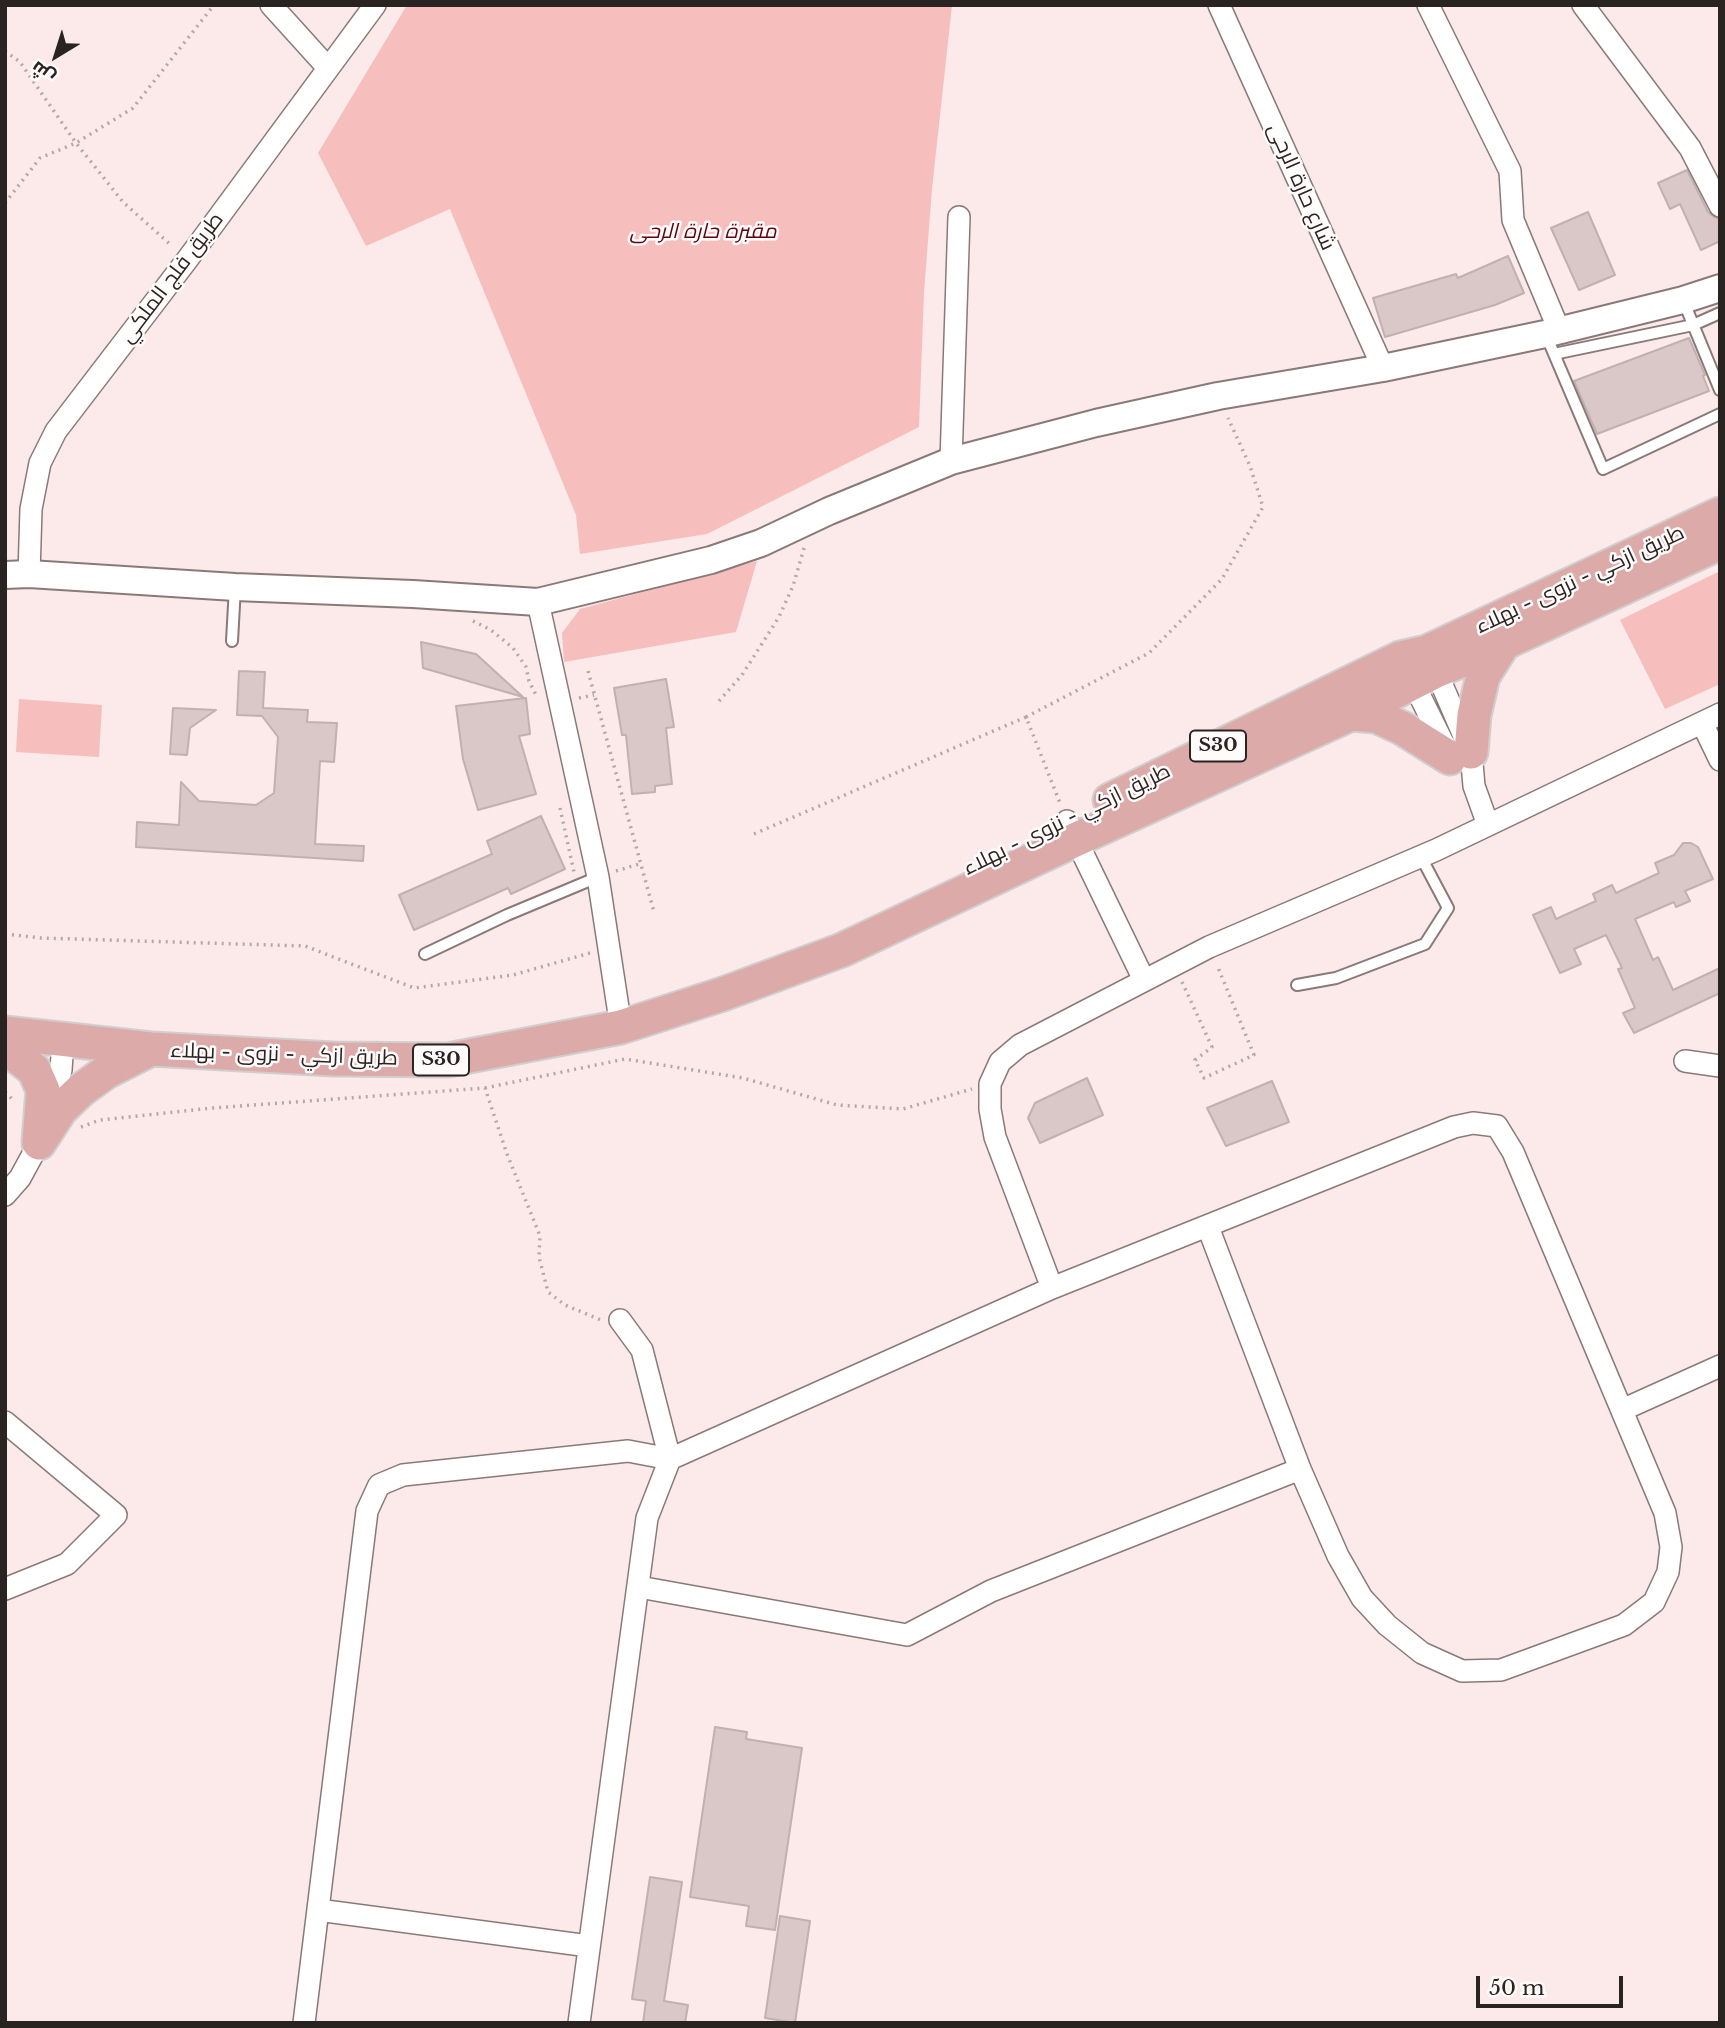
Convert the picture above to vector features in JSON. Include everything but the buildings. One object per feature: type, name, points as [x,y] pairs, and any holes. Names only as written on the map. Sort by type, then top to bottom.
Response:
[{"type":"main road","name":"طريق ازكي - نزوى - بهلاء","points":[[1072,830],[1419,666],[1720,514]]},
{"type":"main road","name":"طريق ازكي - نزوى - بهلاء","points":[[5,1033],[151,1049],[333,1059],[448,1060],[621,1027],[723,994],[840,930],[1351,714],[1419,666],[1504,643],[1720,543]]},
{"type":"main road","points":[[1351,714],[1376,716],[1460,755],[1474,715],[1483,676],[1504,643]]},
{"type":"main road","points":[[5,1047],[34,1070],[43,1090],[39,1143]]},
{"type":"main road","points":[[39,1143],[61,1109],[81,1090],[106,1072],[151,1049]]},
{"type":"street","points":[[271,5],[328,68]]},
{"type":"street","name":"طريق فلج الملكي","points":[[17,575],[40,463],[56,431],[187,260],[375,5]]},
{"type":"street","name":"شارع حارة الرحى","points":[[1219,5],[1383,368]]},
{"type":"street","points":[[1428,5],[1510,171],[1513,220],[1553,339]]},
{"type":"street","points":[[1583,5],[1690,148],[1720,206]]},
{"type":"street","points":[[951,461],[960,217]]},
{"type":"street","points":[[17,575],[538,601],[712,560],[761,543],[951,461],[1096,423],[1218,396],[1553,339],[1720,288]]},
{"type":"street","points":[[538,601],[598,877],[621,1027]]},
{"type":"street","points":[[1419,666],[1474,786],[1488,825]]},
{"type":"street","points":[[1052,1288],[995,1137],[990,1109],[989,1084],[1000,1062],[1020,1045],[1209,947],[1422,857],[1711,719],[1720,760]]},
{"type":"street","points":[[1072,830],[1144,980]]},
{"type":"street","points":[[5,1195],[20,1178],[39,1143],[61,1070],[63,1041]]},
{"type":"street","points":[[1685,1061],[1720,1066]]},
{"type":"street","points":[[304,2023],[367,1511],[379,1485],[403,1475],[628,1451],[670,1459],[1052,1288],[1454,1126],[1474,1123],[1497,1126],[1513,1152],[1622,1410],[1665,1513],[1671,1547],[1668,1572],[1654,1602],[1614,1630],[1501,1670],[1462,1671],[1422,1653],[1387,1625],[1362,1598],[1338,1556],[1300,1469],[1208,1227]]},
{"type":"street","points":[[579,2023],[648,1518],[670,1459],[642,1350],[620,1320]]},
{"type":"street","points":[[1622,1410],[1720,1366]]},
{"type":"street","points":[[5,1422],[116,1516],[67,1564],[5,1589]]},
{"type":"street","points":[[639,1587],[907,1635],[991,1591],[1300,1469]]},
{"type":"street","points":[[318,1910],[589,1946]]},
{"type":"lane","points":[[1683,300],[1720,390]]},
{"type":"lane","points":[[1720,313],[1693,325],[1553,339],[1603,469],[1720,414]]},
{"type":"lane","points":[[232,641],[235,587]]},
{"type":"lane","points":[[1297,985],[1336,978],[1425,944],[1448,908],[1422,857]]},
{"type":"lane","points":[[425,954],[598,877]]},
{"type":"path","points":[[5,203],[40,158],[76,142],[133,108],[214,5]]},
{"type":"path","points":[[5,51],[20,62],[76,142],[123,202],[187,260]]},
{"type":"path","points":[[754,834],[1026,717],[1149,653],[1222,579],[1263,506],[1250,467],[1218,396]]},
{"type":"path","points":[[719,701],[742,675],[779,618],[804,553],[810,520]]},
{"type":"path","points":[[466,618],[491,630],[513,648],[526,667],[538,700]]},
{"type":"path","points":[[588,671],[654,912]]},
{"type":"path","points":[[1026,717],[1072,830]]},
{"type":"path","points":[[560,807],[576,885]]},
{"type":"path","points":[[5,934],[41,938],[305,946],[414,988],[513,975],[581,954]]},
{"type":"path","points":[[1175,966],[1212,1047],[1195,1060],[1204,1078],[1254,1055],[1209,947]]},
{"type":"path","points":[[76,1129],[100,1120],[201,1109],[485,1088],[625,1059],[743,1078],[837,1105],[903,1109],[989,1084]]},
{"type":"path","points":[[485,1088],[507,1154],[540,1236],[539,1257],[548,1292],[565,1305],[602,1320],[620,1320]]},
{"type":"green space","name":"مقبرة حارة الرحى","points":[[407,5],[952,5],[932,189],[924,292],[919,427],[707,534],[580,554],[576,515],[450,209],[366,246],[318,153]]},
{"type":"green space","points":[[757,561],[736,632],[564,662],[562,633],[580,609]]},
{"type":"green space","points":[[1720,571],[1720,684],[1665,709],[1620,620]]},
{"type":"green space","points":[[19,699],[102,705],[99,757],[16,752]]}]
